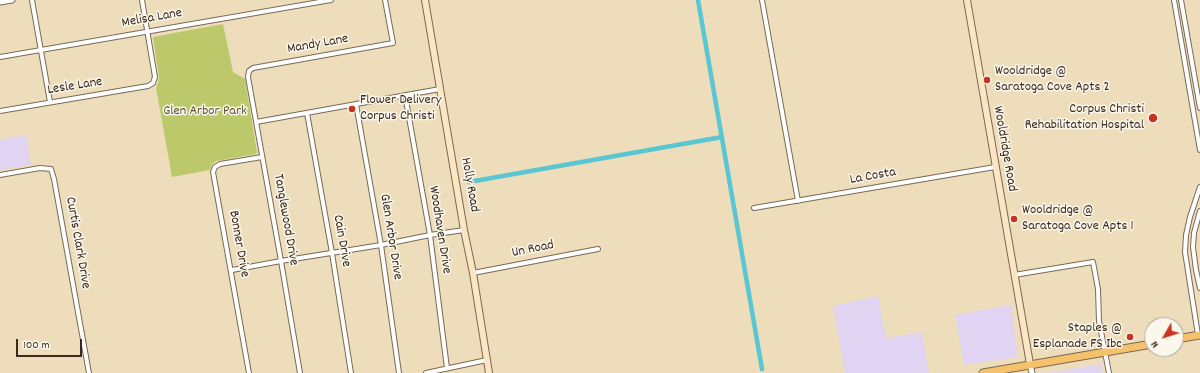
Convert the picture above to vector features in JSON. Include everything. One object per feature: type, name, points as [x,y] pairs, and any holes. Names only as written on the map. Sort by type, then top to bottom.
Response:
[{"type":"main road","name":"Holly Road","points":[[425,0],[489,373]]},
{"type":"main road","name":"Wooldridge Road","points":[[966,0],[1030,364]]},
{"type":"main road","points":[[1184,338],[1199,335]]},
{"type":"main road","points":[[983,373],[1144,345]]},
{"type":"street","points":[[0,2],[12,0]]},
{"type":"street","points":[[32,0],[50,102]]},
{"type":"street","points":[[142,0],[147,31]]},
{"type":"street","name":"Melisa Lane","points":[[0,57],[331,0]]},
{"type":"street","name":"Mandy Lane","points":[[249,71],[253,68],[393,44],[385,0]]},
{"type":"street","points":[[762,0],[798,201]]},
{"type":"street","points":[[1174,0],[1200,150]]},
{"type":"street","points":[[1181,0],[1200,108]]},
{"type":"street","name":"Lesle Lane","points":[[0,112],[148,86],[153,83],[155,77],[147,31]]},
{"type":"street","name":"Tanglewood Drive","points":[[249,71],[248,77],[300,373]]},
{"type":"street","points":[[1187,77],[1194,76]]},
{"type":"street","points":[[256,122],[440,89]]},
{"type":"street","name":"Woodhaven Drive","points":[[405,95],[430,235],[447,368]]},
{"type":"street","name":"Glen Arbor Drive","points":[[356,104],[381,245],[399,373]]},
{"type":"street","name":"Cain Drive","points":[[307,113],[332,253],[351,373]]},
{"type":"street","name":"Bonner Drive","points":[[249,373],[232,270],[213,172],[215,167],[220,164],[262,157]]},
{"type":"street","name":"La Costa","points":[[754,208],[995,167]]},
{"type":"street","name":"Curtis Clark Drive","points":[[0,175],[40,168],[51,169],[88,373]]},
{"type":"street","points":[[1199,335],[1186,252],[1186,235],[1200,188]]},
{"type":"street","points":[[1200,211],[1195,227],[1193,247],[1200,288]]},
{"type":"street","points":[[1188,225],[1195,227]]},
{"type":"street","points":[[232,270],[464,230]]},
{"type":"street","name":"Un Road","points":[[473,273],[598,249]]},
{"type":"street","points":[[1014,275],[1093,262],[1098,289],[1099,321],[1109,373]]},
{"type":"street","points":[[1189,272],[1196,270]]},
{"type":"street","points":[[426,373],[487,360]]},
{"type":"street","name":"Wooldridge Road","points":[[1030,364],[1032,373]]},
{"type":"shaded area","points":[[26,135],[31,165],[0,170],[0,140]]},
{"type":"shaded area","points":[[878,296],[886,338],[922,332],[929,373],[845,373],[833,306]]},
{"type":"shaded area","points":[[1011,305],[1018,357],[964,365],[955,315]]},
{"type":"shaded area","points":[[1101,364],[1103,373],[1047,373]]},
{"type":"green space","name":"Glen Arbor Park","points":[[223,24],[233,72],[245,79],[257,152],[256,154],[216,161],[212,164],[210,170],[172,177],[156,88],[159,78],[153,37]]},
{"type":"waterway","points":[[698,0],[762,369]]},
{"type":"waterway","points":[[469,182],[722,137]]},
{"type":"place","name":"Wooldridge @ Saratoga Cove Apts 2","points":[[987,80]]},
{"type":"place","name":"Flower Delivery Corpus Christi","points":[[352,109]]},
{"type":"place","name":"Corpus Christi Rehabilitation Hospital","points":[[1153,118]]},
{"type":"place","name":"Wooldridge @ Saratoga Cove Apts 1","points":[[1014,219]]},
{"type":"place","name":"Staples @ Esplanade FS Ibc","points":[[1130,337]]}]
